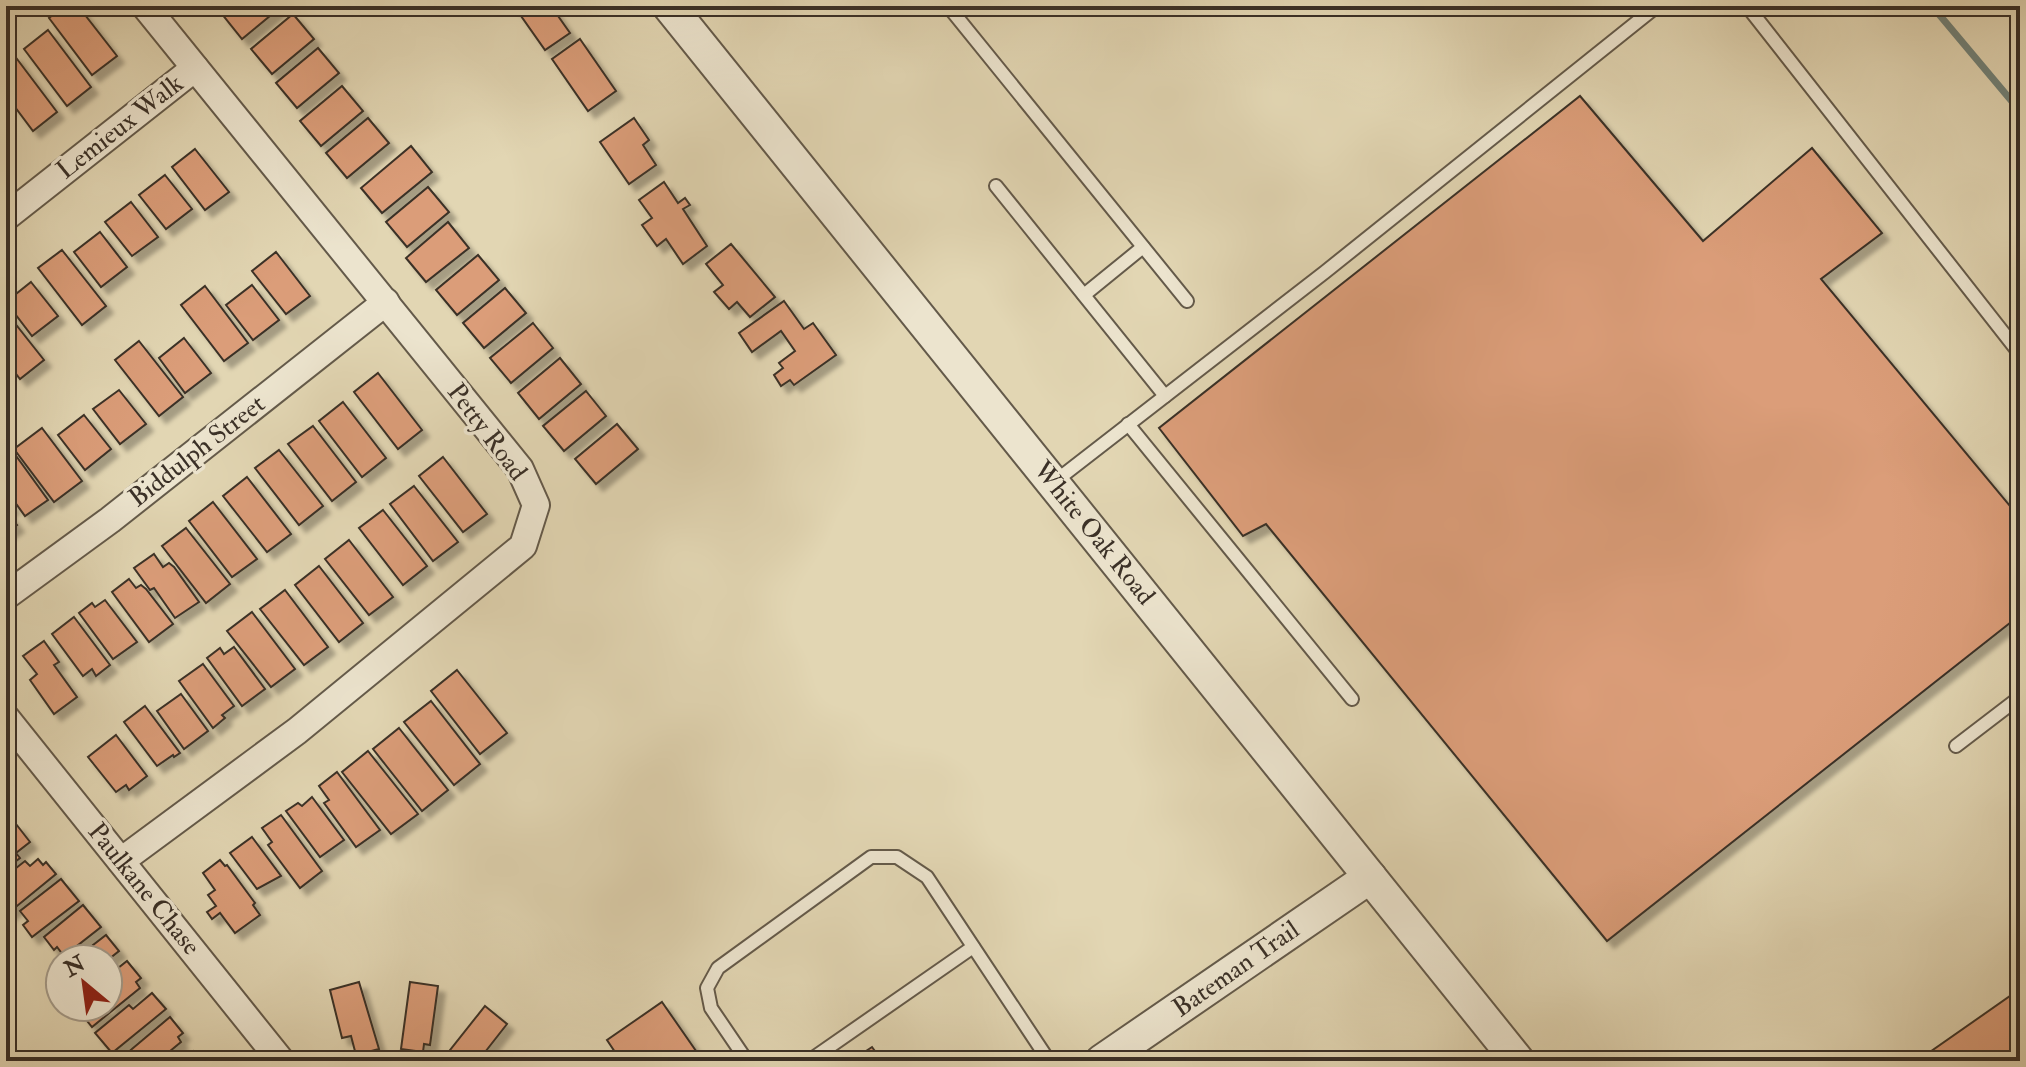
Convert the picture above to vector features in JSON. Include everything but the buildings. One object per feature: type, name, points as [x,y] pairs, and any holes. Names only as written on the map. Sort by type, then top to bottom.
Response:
[{"type":"street","name":"Petty Road","points":[[121,861],[297,731],[523,546],[536,505],[520,469],[145,6]]},
{"type":"street","name":"White Oak Road","points":[[669,6],[1518,1061]]},
{"type":"street","name":"Lemieux Walk","points":[[6,217],[195,68]]},
{"type":"street","name":"Biddulph Street","points":[[6,596],[110,520],[386,302]]},
{"type":"street","name":"Paulkane Chase","points":[[6,718],[281,1061]]},
{"type":"street","name":"Bateman Trail","points":[[1102,1061],[1370,877]]},
{"type":"lane","points":[[948,6],[1187,301]]},
{"type":"lane","points":[[1053,483],[1338,262],[1657,6]]},
{"type":"lane","points":[[1747,6],[2020,354]]},
{"type":"lane","points":[[996,186],[1165,396]]},
{"type":"lane","points":[[1084,295],[1143,247]]},
{"type":"lane","points":[[1128,424],[1352,699]]},
{"type":"lane","points":[[1956,746],[2020,697]]},
{"type":"lane","points":[[747,1061],[711,1008],[707,988],[718,968],[871,857],[897,857],[927,877],[1049,1061]]},
{"type":"lane","points":[[809,1061],[973,947]]},
{"type":"waterway","points":[[1932,6],[2020,111]]}]
